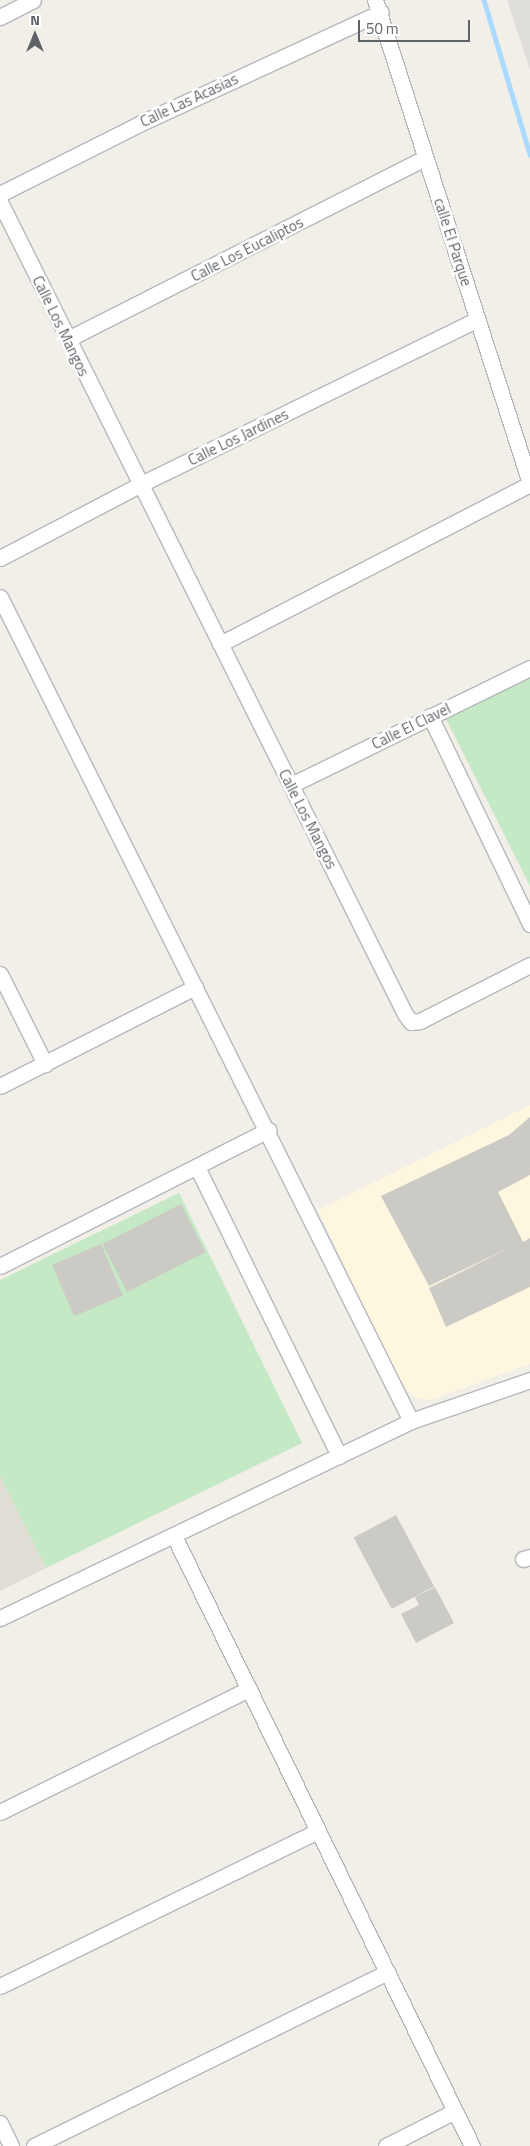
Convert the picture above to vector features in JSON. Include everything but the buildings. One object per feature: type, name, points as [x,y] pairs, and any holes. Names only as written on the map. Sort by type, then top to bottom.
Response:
[{"type":"street","points":[[0,17],[34,0]]},
{"type":"street","name":"calle El Parque","points":[[378,6],[530,484]]},
{"type":"street","name":"Calle Las Acasias","points":[[0,194],[378,6]]},
{"type":"street","name":"Calle Los Eucaliptos","points":[[68,339],[425,158]]},
{"type":"street","name":"Calle Los Mangos","points":[[0,202],[142,491],[411,1022],[530,965]]},
{"type":"street","name":"Calle Los Jardines","points":[[0,558],[142,491],[478,319]]},
{"type":"street","points":[[220,644],[530,484]]},
{"type":"street","points":[[0,597],[268,1130],[411,1421]]},
{"type":"street","name":"Calle El Clavel","points":[[292,786],[530,668]]},
{"type":"street","points":[[430,716],[530,924]]},
{"type":"street","points":[[0,974],[45,1064]]},
{"type":"street","points":[[0,1086],[195,987]]},
{"type":"street","points":[[0,1266],[268,1130]]},
{"type":"street","points":[[197,1167],[339,1456]]},
{"type":"street","points":[[0,1618],[411,1421],[530,1380]]},
{"type":"street","points":[[174,1536],[472,2146]]},
{"type":"street","points":[[0,1812],[249,1689]]},
{"type":"street","points":[[0,1986],[318,1831]]},
{"type":"street","points":[[34,2146],[387,1972]]},
{"type":"street","points":[[386,2146],[455,2111]]},
{"type":"street","points":[[0,2123],[12,2146]]},
{"type":"shaded area","points":[[507,0],[530,0],[530,70]]},
{"type":"shaded area","points":[[530,1105],[530,1364],[430,1400],[414,1397],[401,1385],[318,1210]]},
{"type":"shaded area","points":[[0,1476],[46,1568],[0,1591]]},
{"type":"green space","points":[[530,674],[530,886],[446,719]]},
{"type":"green space","points":[[179,1193],[302,1443],[46,1568],[0,1476],[0,1280]]},
{"type":"waterway","points":[[484,0],[530,154]]}]
